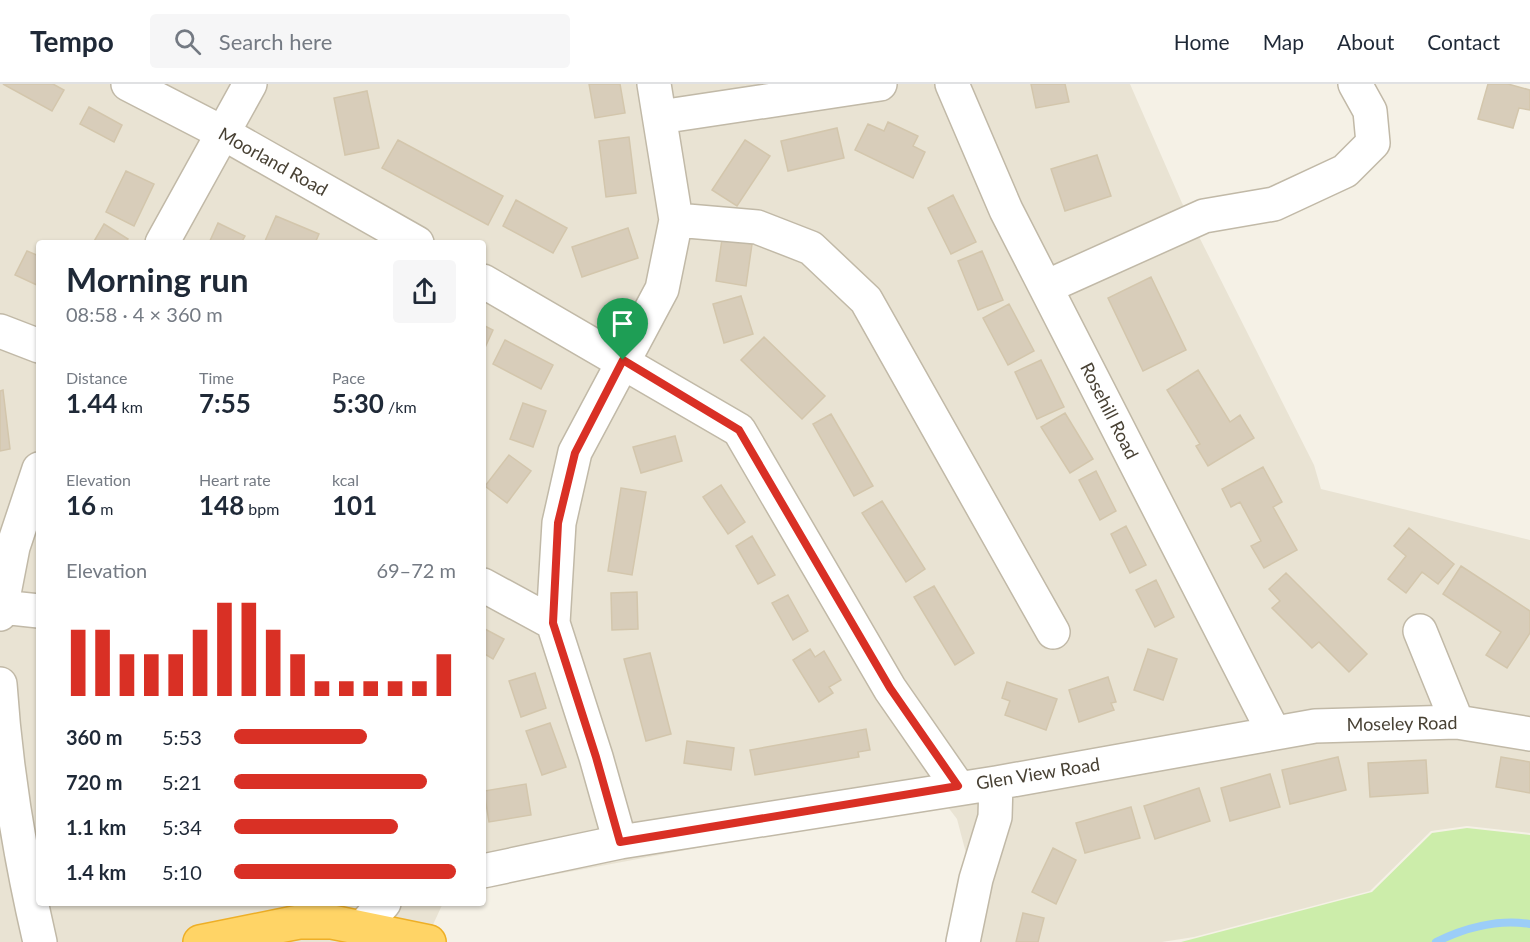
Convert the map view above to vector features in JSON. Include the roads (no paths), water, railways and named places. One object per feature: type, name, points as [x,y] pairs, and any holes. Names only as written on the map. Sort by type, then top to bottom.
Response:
[{"type":"highway","points":[[200,942],[299,922],[332,922],[374,915],[420,940]]},
{"type":"street","name":"Moorland Road","points":[[128,84],[223,133],[412,240]]},
{"type":"street","points":[[164,240],[250,84]]},
{"type":"street","points":[[620,842],[596,757],[553,623],[558,523],[575,453],[662,289],[676,220],[654,84]]},
{"type":"street","points":[[660,117],[880,84]]},
{"type":"street","name":"Rosehill Road","points":[[952,84],[1006,210],[1274,733]]},
{"type":"street","points":[[1046,287],[1204,216],[1274,204],[1345,171],[1373,143],[1370,111],[1355,84]]},
{"type":"street","points":[[676,220],[757,227],[811,248],[866,300],[1053,632]]},
{"type":"street","points":[[486,282],[739,430],[890,688],[958,786]]},
{"type":"street","points":[[0,331],[36,345]]},
{"type":"street","points":[[36,478],[13,547],[1,610],[36,611]]},
{"type":"street","points":[[486,587],[553,623]]},
{"type":"street","points":[[1420,632],[1457,722]]},
{"type":"street","points":[[0,684],[4,747],[23,868],[40,942]]},
{"type":"street","name":"Moseley Road","points":[[1274,733],[1315,726],[1457,722],[1530,734]]},
{"type":"street","name":"Glen View Road","points":[[486,870],[620,842],[958,786],[996,783],[1274,733]]},
{"type":"street","points":[[963,942],[976,879],[995,817],[996,783]]},
{"type":"waterway","points":[[1436,942],[1482,926],[1506,923],[1530,924]]}]
